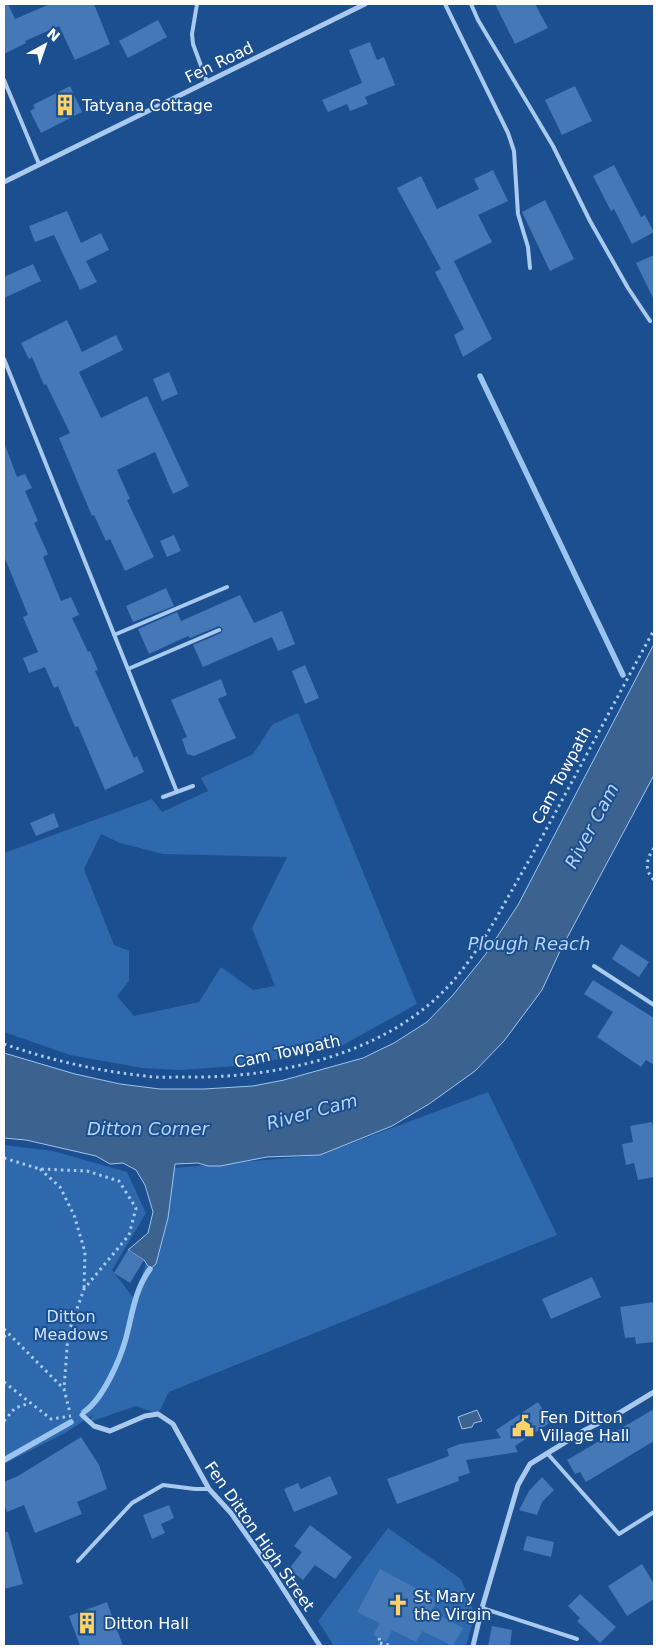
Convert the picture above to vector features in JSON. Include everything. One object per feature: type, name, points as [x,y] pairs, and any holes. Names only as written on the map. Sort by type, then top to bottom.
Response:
[{"type":"street","name":"Fen Road","points":[[4,182],[365,4]]},
{"type":"street","points":[[473,1646],[482,1608],[518,1485],[530,1464],[654,1392]]},
{"type":"street","name":"Fen Ditton High Street","points":[[82,1415],[94,1426],[110,1431],[145,1416],[158,1414],[173,1424],[209,1489],[237,1521],[320,1646]]},
{"type":"lane","points":[[197,4],[192,34],[193,44],[207,82]]},
{"type":"lane","points":[[445,4],[508,133],[514,151],[518,214],[528,247],[530,268]]},
{"type":"lane","points":[[471,4],[478,20],[553,146],[628,288],[650,321]]},
{"type":"lane","points":[[4,80],[39,164]]},
{"type":"lane","points":[[4,359],[177,792]]},
{"type":"lane","points":[[114,635],[227,587]]},
{"type":"lane","points":[[128,669],[219,630]]},
{"type":"lane","points":[[163,797],[193,786]]},
{"type":"lane","points":[[594,966],[654,1005]]},
{"type":"lane","points":[[547,1453],[619,1534],[654,1512]]},
{"type":"lane","points":[[78,1561],[132,1503],[163,1485],[209,1489]]},
{"type":"lane","points":[[482,1608],[577,1639]]},
{"type":"path","name":"Cam Towpath","points":[[4,1044],[69,1064],[138,1075],[217,1078],[252,1075],[320,1060],[351,1050],[398,1026],[426,1006],[453,981],[498,916],[654,630]]},
{"type":"path","points":[[654,848],[648,856],[646,866],[654,880]]},
{"type":"path","points":[[4,1158],[40,1168],[87,1171],[119,1181],[136,1208],[129,1235],[84,1290],[68,1334],[64,1390],[71,1416]]},
{"type":"path","points":[[40,1168],[60,1187],[74,1215],[84,1252],[84,1290]]},
{"type":"path","points":[[4,1329],[64,1390]]},
{"type":"path","points":[[4,1337],[7,1333]]},
{"type":"path","points":[[4,1382],[51,1419],[71,1416],[90,1422]]},
{"type":"path","points":[[4,1421],[14,1408],[31,1403]]},
{"type":"path","points":[[380,1642],[393,1646]]},
{"type":"green space","points":[[298,713],[417,1004],[343,1045],[251,1065],[180,1070],[142,1068],[70,1055],[4,1032],[4,853],[152,799],[162,812],[208,791],[201,778],[253,754],[273,724]],"holes":[[[101,834],[120,843],[163,854],[287,857],[252,928],[275,986],[253,990],[221,967],[199,1002],[134,1016],[117,996],[129,981],[129,951],[114,945],[84,869]]]},
{"type":"green space","name":"Ditton Meadows","points":[[488,1092],[557,1235],[169,1392],[158,1414],[136,1406],[89,1422],[93,1415],[63,1434],[4,1464],[4,1145],[53,1151],[127,1172],[146,1213],[112,1270],[135,1300],[174,1168],[320,1155]]},
{"type":"green space","points":[[388,1528],[461,1579],[475,1614],[466,1646],[334,1646],[318,1621]]},
{"type":"water","name":"Ditton Corner","points":[[654,644],[654,775],[560,951],[542,990],[504,1041],[475,1071],[429,1104],[392,1126],[320,1155],[267,1157],[220,1166],[208,1166],[198,1163],[175,1164],[168,1218],[156,1264],[150,1269],[144,1260],[128,1250],[148,1233],[153,1212],[145,1185],[136,1170],[123,1163],[110,1164],[96,1156],[26,1140],[4,1138],[4,1053],[75,1074],[120,1084],[160,1089],[253,1086],[284,1080],[363,1058],[394,1043],[427,1022],[453,995],[485,955],[518,905]]},
{"type":"water","points":[[477,1410],[482,1421],[474,1423],[472,1427],[462,1429],[458,1417]]},
{"type":"building","points":[[4,4],[8,4],[15,19],[50,4],[94,4],[110,44],[75,60],[59,26],[25,41],[26,43],[4,54]]},
{"type":"building","points":[[495,4],[535,4],[548,28],[515,44]]},
{"type":"building","points":[[158,20],[167,37],[128,58],[119,41]]},
{"type":"building","points":[[370,42],[377,60],[384,57],[395,85],[365,97],[368,104],[350,111],[347,104],[328,112],[322,100],[362,83],[349,50]]},
{"type":"building","points":[[70,86],[82,112],[41,133],[30,111],[35,108],[33,105]]},
{"type":"building","points":[[575,86],[592,121],[562,135],[545,100]]},
{"type":"building","points":[[614,165],[641,217],[645,215],[654,232],[632,244],[614,209],[611,211],[593,176]]},
{"type":"building","points":[[493,170],[508,201],[478,215],[492,242],[454,261],[492,339],[463,357],[454,335],[464,329],[435,272],[441,269],[397,188],[421,176],[437,209],[479,189],[474,179]]},
{"type":"building","points":[[545,200],[574,259],[550,271],[522,212]]},
{"type":"building","points":[[67,211],[81,243],[101,233],[109,250],[86,261],[97,282],[80,290],[54,235],[35,242],[29,226]]},
{"type":"building","points":[[654,255],[654,300],[636,263]]},
{"type":"building","points":[[33,264],[41,281],[4,298],[4,277]]},
{"type":"building","points":[[67,320],[82,352],[116,335],[123,350],[79,372],[101,418],[147,396],[189,486],[173,494],[155,452],[117,470],[130,499],[127,500],[154,557],[125,571],[110,539],[106,541],[94,515],[92,516],[59,438],[70,433],[46,384],[44,385],[32,357],[29,359],[21,343]]},
{"type":"building","points":[[169,372],[178,394],[162,401],[153,379]]},
{"type":"building","points":[[4,445],[17,477],[25,474],[32,488],[25,491],[38,521],[34,523],[48,554],[43,557],[61,601],[71,597],[79,615],[72,618],[88,652],[90,651],[98,670],[95,671],[134,758],[137,756],[144,772],[105,790],[78,726],[75,727],[58,686],[54,688],[45,667],[29,673],[23,658],[38,652],[23,617],[28,615],[4,556]]},
{"type":"building","points":[[174,535],[181,551],[167,557],[160,541]]},
{"type":"building","points":[[166,588],[174,606],[133,622],[126,606]]},
{"type":"building","points":[[240,595],[254,623],[282,611],[295,644],[278,651],[272,637],[203,667],[193,645],[221,633],[223,629],[219,626],[190,638],[188,636],[149,654],[138,629],[177,612],[181,621]]},
{"type":"building","points":[[305,665],[319,698],[305,704],[292,671]]},
{"type":"building","points":[[221,679],[227,695],[218,699],[236,738],[194,756],[187,754],[182,739],[187,737],[171,700]]},
{"type":"building","points":[[54,813],[59,827],[36,836],[30,823]]},
{"type":"building","points":[[621,944],[649,962],[639,977],[612,959]]},
{"type":"building","points":[[593,980],[654,1018],[654,1065],[646,1060],[641,1067],[597,1037],[613,1012],[584,994]]},
{"type":"building","points":[[652,1122],[654,1132],[654,1177],[638,1180],[634,1163],[626,1165],[622,1144],[633,1142],[630,1126]]},
{"type":"building","points":[[128,1250],[144,1260],[130,1283],[114,1273]]},
{"type":"building","points":[[592,1277],[601,1297],[551,1319],[542,1299]]},
{"type":"building","points":[[654,1302],[654,1342],[636,1344],[635,1337],[625,1338],[620,1307]]},
{"type":"building","points":[[538,1402],[551,1422],[515,1446],[518,1452],[466,1460],[470,1473],[458,1477],[459,1481],[397,1504],[387,1479],[449,1456],[447,1449],[460,1444],[501,1438],[496,1430]]},
{"type":"building","points":[[654,1409],[654,1441],[586,1482],[580,1472],[575,1474],[567,1460]]},
{"type":"building","points":[[81,1437],[99,1465],[107,1489],[77,1502],[82,1514],[35,1533],[24,1505],[7,1512],[4,1504],[4,1482],[18,1476]]},
{"type":"building","points":[[330,1476],[338,1494],[294,1512],[284,1489],[298,1483],[301,1489]]},
{"type":"building","points":[[542,1477],[554,1490],[542,1502],[537,1515],[519,1510],[529,1491]]},
{"type":"building","points":[[169,1505],[174,1518],[161,1524],[165,1533],[152,1539],[143,1515]]},
{"type":"building","points":[[310,1525],[352,1557],[335,1579],[315,1565],[303,1580],[289,1569],[302,1552],[294,1546]]},
{"type":"building","points":[[4,1532],[8,1532],[23,1584],[4,1589]]},
{"type":"building","points":[[527,1536],[554,1542],[551,1557],[523,1550]]},
{"type":"building","points":[[642,1564],[654,1584],[654,1599],[627,1616],[608,1586]]},
{"type":"building","name":"St Mary the Virgin","points":[[380,1569],[438,1600],[431,1611],[463,1628],[453,1646],[422,1631],[416,1642],[392,1630],[386,1642],[373,1635],[380,1623],[357,1612]]},
{"type":"building","points":[[580,1594],[616,1627],[600,1643],[577,1621],[580,1618],[568,1606]]},
{"type":"building","name":"Ditton Hall","points":[[107,1602],[123,1646],[80,1646],[69,1616]]},
{"type":"building","points":[[492,1626],[512,1630],[510,1646],[488,1646]]},
{"type":"waterway","points":[[480,376],[623,675]]},
{"type":"waterway","points":[[84,1412],[98,1398],[115,1368],[126,1338],[137,1294],[150,1269]]},
{"type":"waterway","points":[[4,1460],[71,1422]]},
{"type":"place","name":"Tatyana Cottage","points":[[65,105]]},
{"type":"place","name":"Fen Ditton Village Hall","points":[[523,1426]]},
{"type":"place","name":"St Mary the Virgin","points":[[398,1605]]},
{"type":"place","name":"Ditton Hall","points":[[87,1623]]},
{"type":"water label","name":"River Cam","points":[[592,826]]},
{"type":"water label","name":"Plough Reach","points":[[529,944]]},
{"type":"water label","name":"River Cam","points":[[312,1112]]}]
